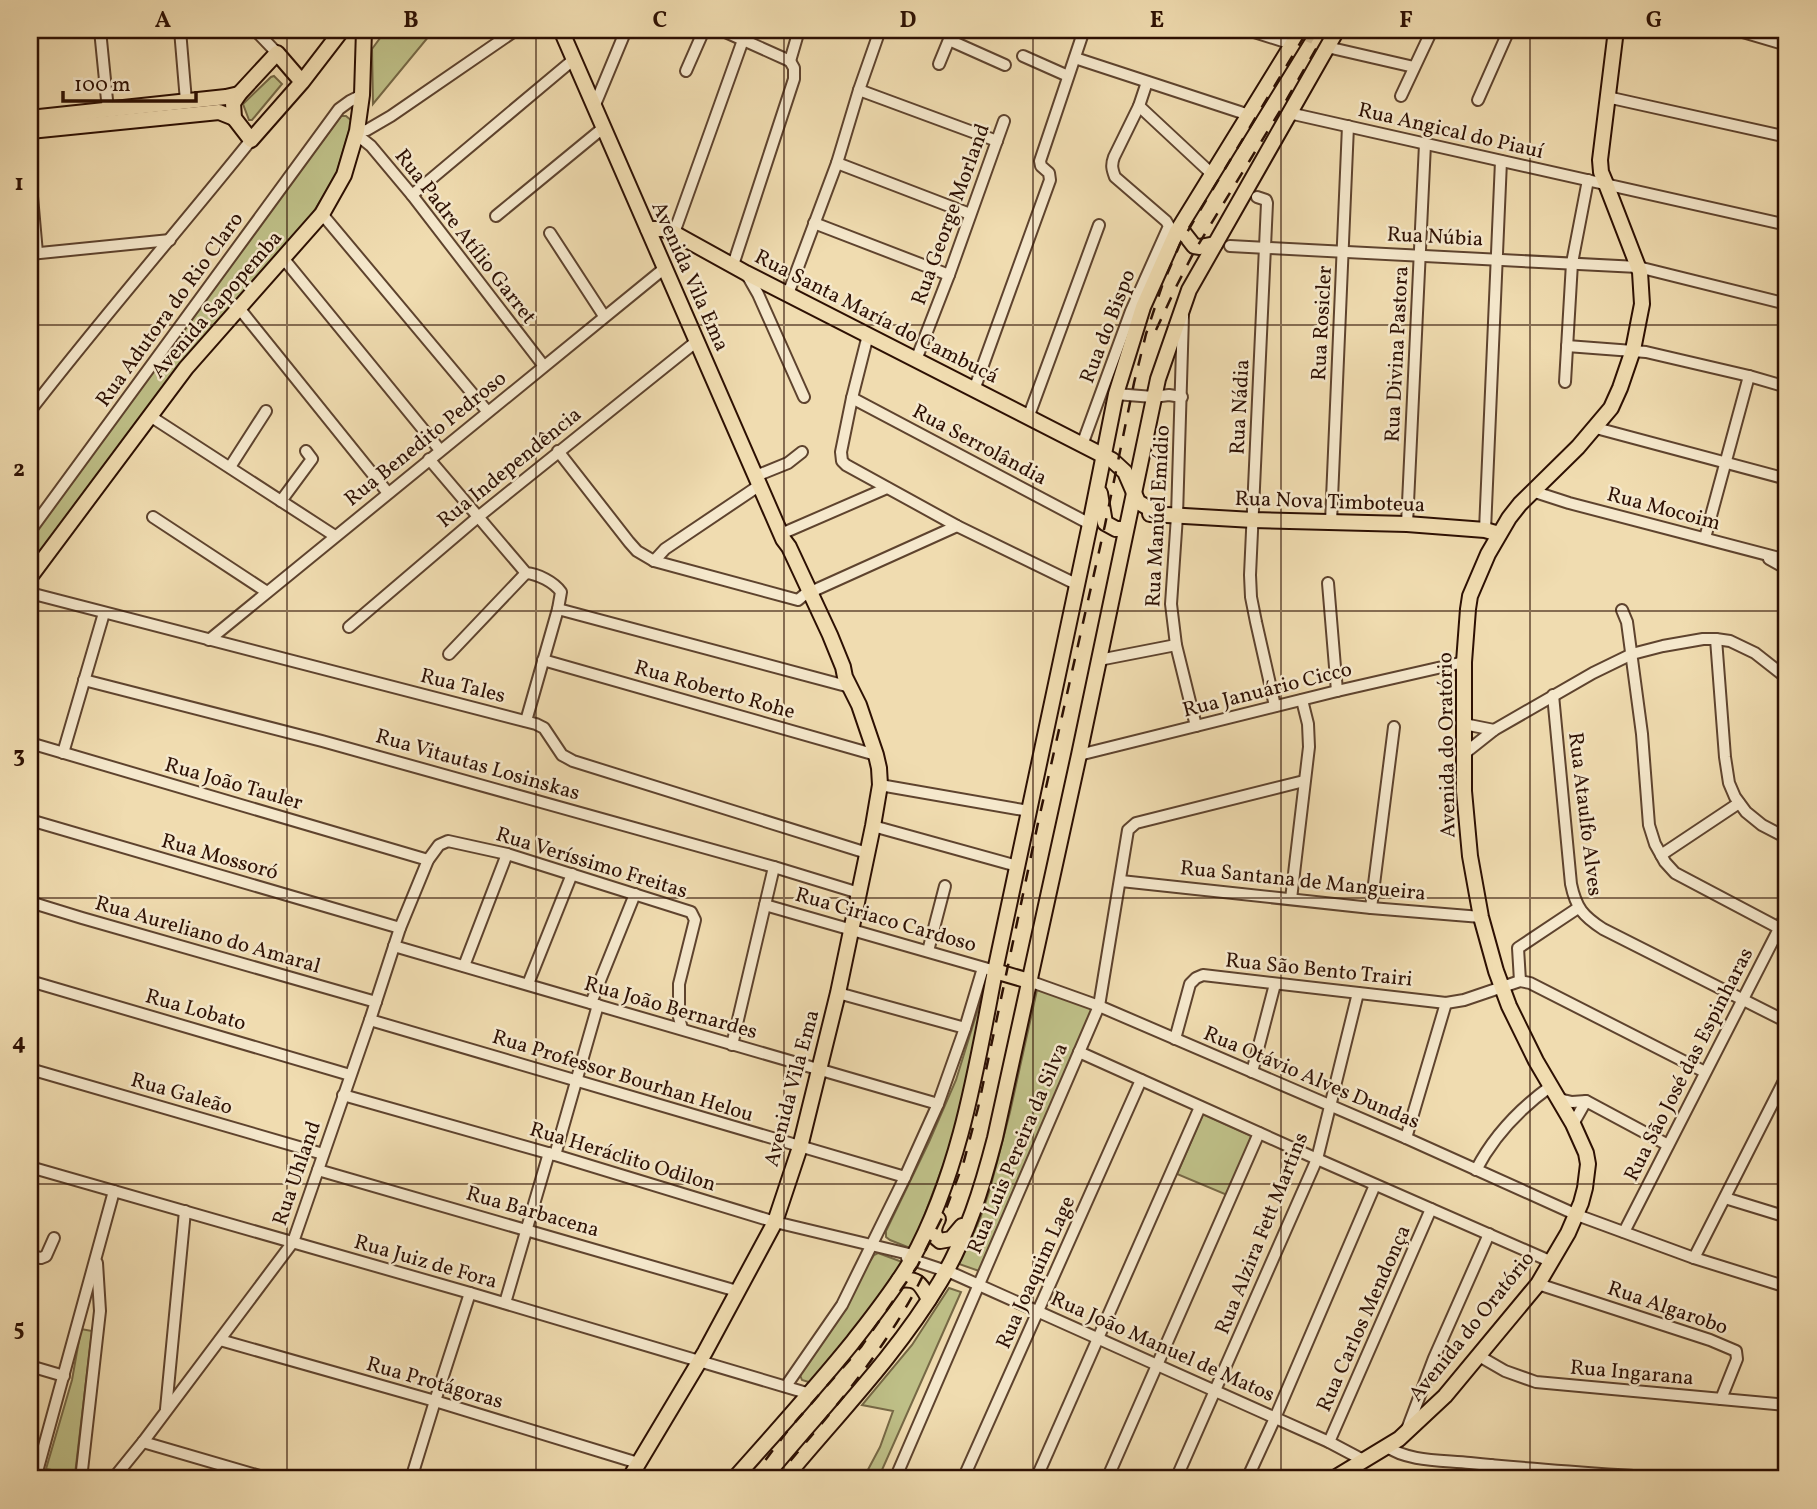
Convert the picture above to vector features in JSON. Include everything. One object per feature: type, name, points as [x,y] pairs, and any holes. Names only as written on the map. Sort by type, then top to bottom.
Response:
[{"type":"main road","name":"Avenida Sapopemba","points":[[30,577],[186,368],[322,214],[344,175],[356,132],[362,94],[364,30]]},
{"type":"main road","name":"Avenida Vila Ema","points":[[561,30],[782,536],[784,550],[807,594],[838,670],[848,682],[859,705],[876,755],[880,785],[838,993],[800,1147],[775,1222],[700,1361],[629,1479]]},
{"type":"main road","points":[[784,1479],[904,1336],[946,1271],[974,1213],[995,1138],[1079,755],[1153,397],[1189,290],[1325,46],[1337,30]]},
{"type":"main road","name":"Avenida do Oratório","points":[[1333,1479],[1406,1433],[1446,1396],[1538,1284],[1577,1215],[1585,1188],[1588,1164],[1586,1153],[1573,1124],[1523,1037],[1501,986],[1481,917],[1466,820],[1465,662],[1470,596],[1488,554],[1492,532],[1596,428],[1611,408],[1633,351],[1643,287],[1638,267],[1601,172],[1600,160],[1616,30]]},
{"type":"main road","points":[[30,131],[219,112],[234,118],[251,140],[344,32]]},
{"type":"main road","points":[[974,1213],[951,1239],[940,1241],[935,1237],[934,1228],[942,1209],[984,1035],[990,974],[1029,811],[1116,394],[1143,307],[1174,225],[1213,175],[1299,35]]},
{"type":"main road","points":[[234,118],[233,103],[277,53],[302,82]]},
{"type":"main road","points":[[30,118],[239,94]]},
{"type":"main road","points":[[1174,225],[1194,246],[1214,244]]},
{"type":"main road","name":"Rua Santa María do Cambucá","points":[[648,229],[663,229],[674,233],[788,295],[1103,454]]},
{"type":"main road","points":[[1083,446],[1099,477],[1105,523],[1116,529],[1127,522]]},
{"type":"main road","points":[[1103,454],[1122,468],[1138,502],[1159,514]]},
{"type":"main road","name":"Rua Nova Timboteua","points":[[1127,522],[1159,514],[1253,520],[1407,524],[1492,532]]},
{"type":"main road","points":[[990,974],[1029,981]]},
{"type":"main road","points":[[734,1479],[810,1394],[889,1296],[912,1257],[941,1191],[962,1130]]},
{"type":"main road","points":[[899,1280],[916,1281],[929,1299]]},
{"type":"street","points":[[100,30],[108,110]]},
{"type":"street","points":[[180,30],[186,101]]},
{"type":"street","points":[[255,30],[277,53]]},
{"type":"street","points":[[356,132],[367,130],[391,116],[516,30]]},
{"type":"street","points":[[594,107],[626,30]]},
{"type":"street","points":[[686,71],[704,30]]},
{"type":"street","points":[[721,30],[790,61],[794,68],[794,79],[733,265]]},
{"type":"street","points":[[790,61],[799,30]]},
{"type":"street","points":[[788,295],[837,163],[880,30]]},
{"type":"street","points":[[974,390],[1050,180],[1049,173],[1041,166],[1040,161],[1084,30]]},
{"type":"street","points":[[1248,30],[1299,35]]},
{"type":"street","points":[[1401,96],[1432,30]]},
{"type":"street","points":[[1478,100],[1509,30]]},
{"type":"street","points":[[1736,30],[1787,45]]},
{"type":"street","points":[[939,64],[951,35],[1005,65]]},
{"type":"street","points":[[674,233],[743,40]]},
{"type":"street","points":[[1325,46],[1414,67]]},
{"type":"street","points":[[1023,56],[1068,76]]},
{"type":"street","points":[[1074,58],[1249,115]]},
{"type":"street","points":[[412,195],[573,60]]},
{"type":"street","points":[[1147,82],[1139,106],[1114,156],[1112,171],[1115,177],[1174,225]]},
{"type":"street","points":[[859,90],[997,141]]},
{"type":"street","name":"Rua Adutora do Rio Claro","points":[[30,531],[340,109],[362,94]]},
{"type":"street","points":[[1607,97],[1787,137]]},
{"type":"street","points":[[1139,106],[1213,175]]},
{"type":"street","points":[[340,109],[359,114]]},
{"type":"street","name":"Rua Angical do Piauí","points":[[1289,113],[1787,225]]},
{"type":"street","name":"Rua George Morland","points":[[916,360],[1004,121]]},
{"type":"street","name":"Rua Rosicler","points":[[1331,522],[1348,126]]},
{"type":"street","points":[[496,216],[603,128]]},
{"type":"street","name":"Rua Padre Atílio Garret","points":[[356,132],[412,195],[543,365]]},
{"type":"street","points":[[30,411],[251,140]]},
{"type":"street","name":"Rua Divina Pastora","points":[[1407,524],[1425,144]]},
{"type":"street","points":[[1492,532],[1497,259],[1502,161]]},
{"type":"street","points":[[837,163],[970,214]]},
{"type":"street","points":[[30,174],[33,254],[170,240]]},
{"type":"street","points":[[1565,382],[1572,263],[1588,180]]},
{"type":"street","name":"Rua Nádia","points":[[1257,197],[1266,200],[1267,204],[1250,575],[1251,597],[1275,706]]},
{"type":"street","points":[[322,214],[487,411]]},
{"type":"street","points":[[814,223],[949,275]]},
{"type":"street","points":[[1028,418],[1099,225]]},
{"type":"street","name":"Rua do Bispo","points":[[1083,446],[1130,311],[1168,230],[1174,225]]},
{"type":"street","points":[[550,233],[604,316]]},
{"type":"street","name":"Rua Núbia","points":[[1230,246],[1638,267],[1787,304]]},
{"type":"street","points":[[283,258],[440,450]]},
{"type":"street","name":"Rua Benedito Pedroso","points":[[209,640],[666,267]]},
{"type":"street","points":[[746,273],[804,397]]},
{"type":"street","name":"Rua Manúel Emídio","points":[[1184,306],[1177,516],[1171,604],[1176,645],[1196,726]]},
{"type":"street","points":[[239,308],[388,493]]},
{"type":"street","points":[[868,335],[852,398],[841,452],[842,461],[957,526],[1076,584]]},
{"type":"street","name":"Rua Independência","points":[[349,627],[478,516],[697,341]]},
{"type":"street","points":[[1567,346],[1646,352],[1787,387]]},
{"type":"street","points":[[1705,538],[1749,376]]},
{"type":"street","points":[[1116,394],[1182,397]]},
{"type":"street","name":"Rua Serrolândia","points":[[852,398],[1090,524]]},
{"type":"street","points":[[229,467],[266,411]]},
{"type":"street","points":[[150,416],[335,536]]},
{"type":"street","points":[[1596,428],[1787,479]]},
{"type":"street","points":[[281,501],[312,459],[306,451]]},
{"type":"street","points":[[558,451],[637,551],[654,561],[798,600],[957,526]]},
{"type":"street","points":[[654,561],[665,549],[802,452]]},
{"type":"street","points":[[429,459],[526,573],[547,580],[559,588],[562,594],[526,721]]},
{"type":"street","points":[[782,536],[887,488]]},
{"type":"street","name":"Rua Mocoim","points":[[1532,491],[1787,560]]},
{"type":"street","points":[[153,517],[268,592]]},
{"type":"street","points":[[1757,552],[1787,569]]},
{"type":"street","points":[[449,654],[526,573]]},
{"type":"street","points":[[1328,583],[1337,691]]},
{"type":"street","name":"Rua Tales","points":[[30,593],[526,721],[544,728],[562,755],[573,761],[867,853]]},
{"type":"street","points":[[558,609],[848,682]]},
{"type":"street","points":[[1622,610],[1627,622],[1642,734],[1648,825],[1655,844],[1675,873],[1780,928]]},
{"type":"street","points":[[63,753],[104,613]]},
{"type":"street","points":[[1716,639],[1725,757],[1730,783],[1735,797],[1746,812],[1762,825],[1787,838]]},
{"type":"street","points":[[1465,754],[1494,730],[1553,695],[1632,654],[1663,646],[1716,639],[1741,645],[1787,678]]},
{"type":"street","points":[[1099,660],[1176,645]]},
{"type":"street","name":"Rua Roberto Rohe","points":[[543,660],[876,755]]},
{"type":"street","name":"Rua Januário Cicco","points":[[1079,755],[1465,662]]},
{"type":"street","name":"Rua Vitautas Losinskas","points":[[84,680],[322,741],[859,893]]},
{"type":"street","name":"Rua Ataulfo Alves","points":[[1553,695],[1571,884],[1578,908],[1603,929],[1787,1022]]},
{"type":"street","points":[[1291,899],[1308,747],[1308,724],[1302,700]]},
{"type":"street","points":[[1464,724],[1494,730]]},
{"type":"street","points":[[1371,908],[1394,727]]},
{"type":"street","name":"Rua João Tauler","points":[[30,743],[428,860]]},
{"type":"street","name":"Rua Luis Pereira da Silva","points":[[895,1479],[1099,1006],[1130,827],[1136,823],[1304,781]]},
{"type":"street","points":[[880,785],[1029,811]]},
{"type":"street","points":[[1661,855],[1740,803]]},
{"type":"street","name":"Rua Mossoró","points":[[30,820],[400,928]]},
{"type":"street","points":[[873,826],[1017,866]]},
{"type":"street","name":"Rua Uhland","points":[[113,1479],[143,1443],[293,1242],[400,928],[428,860],[445,841]]},
{"type":"street","name":"Rua Veríssimo Freitas","points":[[445,841],[507,854],[691,912],[695,917],[679,984],[679,1017],[682,1030]]},
{"type":"street","points":[[464,966],[507,854]]},
{"type":"street","points":[[732,1045],[774,867]]},
{"type":"street","points":[[528,984],[572,874]]},
{"type":"street","name":"Rua Santana de Mangueira","points":[[1121,881],[1481,917]]},
{"type":"street","points":[[928,951],[945,886]]},
{"type":"street","points":[[505,1303],[576,1081],[594,1004],[635,894]]},
{"type":"street","name":"Rua Aureliano do Amaral","points":[[30,902],[376,1002]]},
{"type":"street","name":"Rua Ciriaco Cardoso","points":[[765,905],[928,951],[990,974]]},
{"type":"street","points":[[1578,908],[1518,948],[1520,981],[1530,983],[1705,1072]]},
{"type":"street","name":"Rua São José das Espinharas","points":[[1625,1232],[1787,913]]},
{"type":"street","name":"Rua João Bernardes","points":[[394,946],[938,1104]]},
{"type":"street","points":[[786,1386],[842,1306],[938,1104],[964,1028],[990,974]]},
{"type":"street","name":"Rua São Bento Trairi","points":[[1175,1039],[1190,984],[1203,975],[1446,1003],[1464,1000],[1520,981]]},
{"type":"street","name":"Rua Otávio Alves Dundas","points":[[1029,981],[1099,1006],[1577,1215],[1694,1258],[1787,1287]]},
{"type":"street","points":[[1252,1072],[1275,984]]},
{"type":"street","name":"Rua Lobato","points":[[31,985],[351,1075]]},
{"type":"street","points":[[838,993],[964,1028]]},
{"type":"street","name":"Rua Alzira Fett Martins","points":[[1177,1479],[1317,1159],[1358,993]]},
{"type":"street","points":[[1406,1138],[1446,1003]]},
{"type":"street","name":"Rua Professor Bourhan Helou","points":[[370,1020],[905,1177]]},
{"type":"street","points":[[1079,1052],[1552,1262]]},
{"type":"street","name":"Rua Galeão","points":[[30,1069],[323,1154]]},
{"type":"street","points":[[1694,1258],[1787,1075]]},
{"type":"street","name":"Rua Joaquim Lage","points":[[963,1479],[1141,1080]]},
{"type":"street","points":[[1476,1170],[1504,1126],[1551,1086]]},
{"type":"street","name":"Rua Heráclito Odilon","points":[[343,1095],[552,1154],[775,1222],[872,1245],[946,1271]]},
{"type":"street","points":[[1559,1099],[1586,1101],[1668,1145]]},
{"type":"street","points":[[1573,1124],[1586,1101]]},
{"type":"street","points":[[1036,1479],[1200,1107]]},
{"type":"street","points":[[1107,1479],[1259,1133]]},
{"type":"street","name":"Rua Juiz de Fora","points":[[30,1167],[505,1303],[810,1394]]},
{"type":"street","name":"Rua Barbacena","points":[[318,1170],[737,1291]]},
{"type":"street","points":[[1247,1479],[1375,1185]]},
{"type":"street","points":[[53,1479],[35,1478],[114,1191]]},
{"type":"street","points":[[1725,1198],[1787,1217]]},
{"type":"street","name":"Rua Carlos Mendonça","points":[[1329,1442],[1432,1209]]},
{"type":"street","points":[[166,1412],[185,1211]]},
{"type":"street","points":[[1406,1433],[1434,1358],[1489,1234]]},
{"type":"street","points":[[30,1256],[46,1256],[54,1238]]},
{"type":"street","points":[[81,1479],[100,1311],[96,1256]]},
{"type":"street","name":"Rua João Manuel de Matos","points":[[946,1271],[1329,1442],[1363,1460]]},
{"type":"street","name":"Rua Algarobo","points":[[1538,1284],[1736,1351],[1737,1359],[1721,1399]]},
{"type":"street","points":[[411,1479],[470,1293]]},
{"type":"street","name":"Rua Protágoras","points":[[220,1340],[435,1401],[638,1463]]},
{"type":"street","name":"Rua Ingarana","points":[[1479,1356],[1505,1371],[1536,1382],[1787,1405]]},
{"type":"street","points":[[30,1366],[64,1376]]},
{"type":"street","points":[[143,1443],[270,1479]]},
{"type":"street","points":[[1386,1447],[1403,1455],[1491,1465],[1675,1479]]},
{"type":"street","points":[[1477,1479],[1491,1465]]},
{"type":"green space","points":[[386,30],[434,30],[373,104],[372,49]]},
{"type":"green space","points":[[274,76],[282,84],[252,120],[249,120],[243,104]]},
{"type":"green space","points":[[341,116],[352,121],[336,175],[313,213],[30,580],[30,535]]},
{"type":"green space","points":[[986,983],[959,1123],[910,1248],[890,1240],[886,1237],[886,1231],[956,1080]]},
{"type":"green space","points":[[1037,990],[1092,1005],[1092,1010],[979,1271],[959,1264],[980,1219],[990,1189]]},
{"type":"green space","points":[[1203,1114],[1252,1136],[1227,1195],[1177,1174]]},
{"type":"green space","points":[[878,1253],[905,1263],[815,1384],[802,1380],[800,1375],[874,1255]]},
{"type":"green space","points":[[949,1288],[961,1292],[878,1479],[863,1479],[880,1447],[893,1411],[862,1405],[912,1345]]},
{"type":"green space","points":[[81,1329],[92,1331],[75,1474],[46,1469],[72,1380]]},
{"type":"tunnel","points":[[1302,32],[1324,44]]},
{"type":"railway","points":[[751,1479],[789,1429],[861,1347],[917,1267],[944,1214],[964,1161],[978,1108],[1146,334],[1180,244],[1308,30]]},
{"type":"railway","points":[[1156,330],[1195,250],[1327,30]]},
{"type":"railway","points":[[775,1479],[838,1404],[877,1352],[896,1324],[927,1267]]}]
